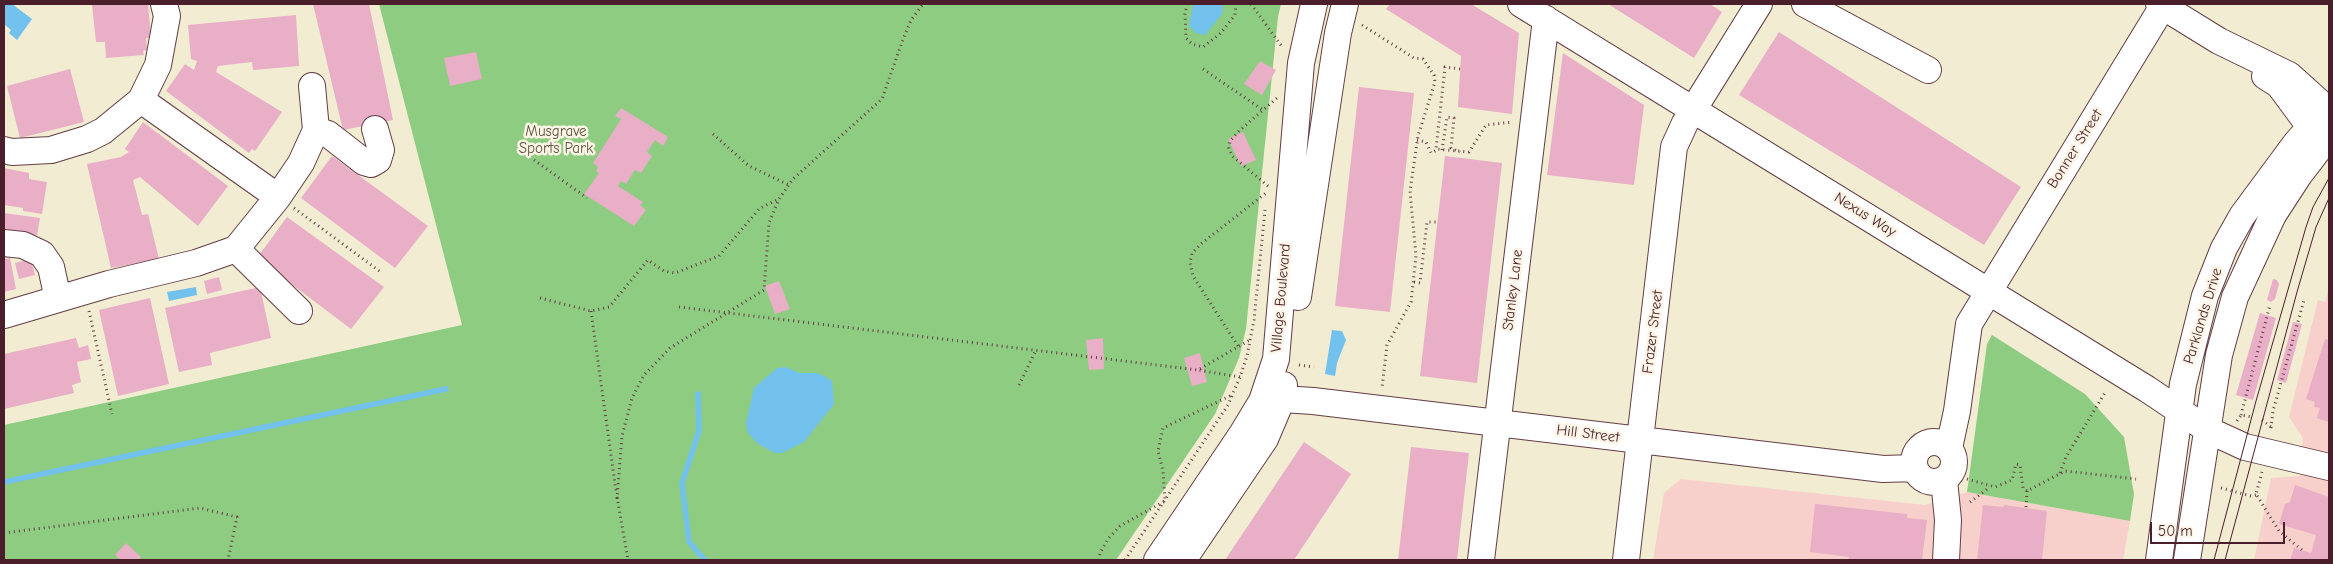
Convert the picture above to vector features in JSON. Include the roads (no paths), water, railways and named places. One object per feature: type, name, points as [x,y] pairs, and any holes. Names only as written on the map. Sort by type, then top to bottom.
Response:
[{"type":"street","points":[[4,150],[12,152],[51,150],[87,139],[103,131],[141,100],[158,65],[167,16],[164,4]]},
{"type":"street","name":"Village Boulevard","points":[[1157,560],[1242,434],[1272,400],[1301,63],[1314,4]]},
{"type":"street","name":"Nexus Way","points":[[1521,4],[2147,389],[2180,413],[2218,424],[2245,447],[2329,467]]},
{"type":"street","name":"Frazer Street","points":[[1626,560],[1676,140],[1759,4]]},
{"type":"street","points":[[1805,4],[1928,70]]},
{"type":"street","points":[[2161,5],[2228,46],[2289,74],[2328,109]]},
{"type":"street","name":"Bonner Street","points":[[1988,291],[2161,5]]},
{"type":"street","name":"Village Boulevard","points":[[1183,560],[1265,439],[1338,33],[1351,13]]},
{"type":"street","name":"Stanley Lane","points":[[1480,560],[1546,20]]},
{"type":"street","points":[[2228,46],[2245,62],[2279,85],[2320,136]]},
{"type":"street","points":[[4,314],[196,263],[236,250],[283,201],[302,163],[316,130],[312,86]]},
{"type":"street","points":[[141,100],[283,201]]},
{"type":"street","name":"Parklands Drive","points":[[2186,560],[2218,424],[2220,355],[2240,283],[2273,215],[2320,136],[2328,109]]},
{"type":"street","points":[[316,130],[328,134],[364,162],[371,164],[378,160],[381,150],[375,129]]},
{"type":"street","name":"Parklands Drive","points":[[2159,560],[2183,384],[2198,323],[2224,248],[2242,216],[2320,136]]},
{"type":"street","points":[[4,243],[23,245],[42,254],[51,267],[58,299]]},
{"type":"street","points":[[236,250],[299,311]]},
{"type":"street","points":[[1948,448],[1958,411],[1967,331],[1988,291]]},
{"type":"street","name":"Hill Street","points":[[1272,400],[1496,423],[1883,469],[1915,468]]},
{"type":"street","points":[[1946,560],[1948,520],[1955,480],[1954,461],[1948,448],[1937,442],[1926,444],[1916,454],[1915,468],[1924,480],[1931,482],[1955,480]]},
{"type":"water","points":[[4,4],[12,4],[32,19],[17,40],[9,33],[11,30],[4,24]]},
{"type":"water","points":[[1193,4],[1223,4],[1222,14],[1205,35],[1196,33],[1189,26]]},
{"type":"water","points":[[196,287],[197,295],[169,301],[167,292]]},
{"type":"water","points":[[1332,330],[1342,331],[1346,340],[1337,363],[1335,376],[1325,374]]},
{"type":"water","points":[[786,367],[799,373],[817,373],[832,381],[834,404],[804,442],[782,453],[775,453],[758,444],[748,433],[746,423],[754,388],[777,368]]},
{"type":"waterway","points":[[4,482],[446,389]]},
{"type":"waterway","points":[[698,394],[699,431],[682,483],[689,542],[705,560]]},
{"type":"tram line","points":[[2214,560],[2256,401],[2306,227],[2313,207],[2329,178]]},
{"type":"tram line","points":[[2225,560],[2297,292],[2316,227],[2329,198]]},
{"type":"park label","name":"Musgrave Sports Park","points":[[556,140]]}]
